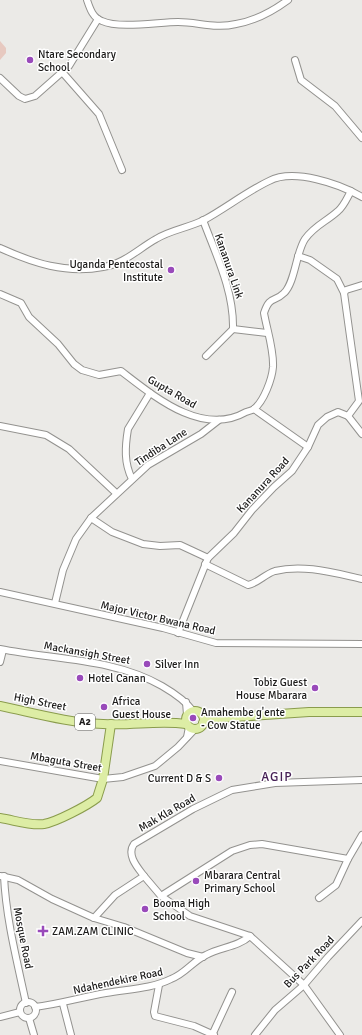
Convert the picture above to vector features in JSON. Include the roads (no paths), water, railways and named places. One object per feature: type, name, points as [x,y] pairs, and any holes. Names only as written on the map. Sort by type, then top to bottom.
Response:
[{"type":"main road","name":"High Street","points":[[0,706],[44,716],[111,724],[362,712]]},
{"type":"main road","name":"High Street","points":[[191,719],[203,723],[221,718]]},
{"type":"main road","points":[[0,818],[28,823],[48,823],[97,798],[103,779],[111,724]]},
{"type":"street","points":[[87,0],[92,13],[98,19],[110,24],[180,22],[208,26],[235,25],[264,14],[288,0]]},
{"type":"street","points":[[0,78],[9,88],[25,98],[35,96],[63,73],[69,66],[98,19]]},
{"type":"street","points":[[295,60],[301,80],[335,106],[362,138]]},
{"type":"street","points":[[63,73],[99,114],[122,170]]},
{"type":"street","points":[[0,248],[34,263],[59,268],[81,269],[103,267],[124,259],[160,236],[184,229],[202,220],[270,180],[293,176],[308,177],[351,191],[362,197]]},
{"type":"street","points":[[308,447],[254,409],[270,384],[273,368],[264,313],[270,300],[284,293],[305,239],[312,230],[339,210],[351,191]]},
{"type":"street","name":"Kananura Link","points":[[202,220],[230,295],[234,312],[233,329]]},
{"type":"street","points":[[298,256],[310,260],[337,279],[344,293],[359,401],[348,416],[362,434]]},
{"type":"street","points":[[344,293],[346,290],[362,285]]},
{"type":"street","name":"Gupta Road","points":[[0,294],[21,303],[29,317],[58,344],[78,367],[100,375],[121,371],[150,393],[183,412],[199,419],[219,420],[231,418],[254,409]]},
{"type":"street","points":[[206,356],[233,329],[267,333]]},
{"type":"street","points":[[132,479],[126,461],[128,429],[150,393]]},
{"type":"street","name":"Kananura Road","points":[[178,633],[208,558],[234,533],[252,510],[274,487],[292,471],[308,447],[318,425],[327,417],[338,412],[348,416]]},
{"type":"street","name":"Tindiba Lane","points":[[55,603],[63,570],[76,539],[91,518],[116,493],[148,465],[201,434],[219,420]]},
{"type":"street","points":[[0,426],[46,435],[69,449],[116,493]]},
{"type":"street","points":[[91,518],[112,532],[143,544],[160,546],[180,545],[208,558]]},
{"type":"street","points":[[205,564],[248,585],[254,584],[267,574],[284,569],[319,570],[362,579]]},
{"type":"street","name":"Major Victor Bwana Road","points":[[0,592],[55,603],[216,643],[362,644]]},
{"type":"street","points":[[0,662],[1,649]]},
{"type":"street","name":"Mackansigh Street","points":[[1,649],[128,670],[154,681],[186,702],[191,719]]},
{"type":"street","name":"Mbaguta Street","points":[[1,761],[103,779],[123,777],[147,770],[166,757],[187,737],[191,719]]},
{"type":"street","points":[[0,769],[1,761]]},
{"type":"street","name":"Mak Kla Road","points":[[144,876],[133,859],[131,852],[134,844],[193,809],[232,790],[268,784],[362,780]]},
{"type":"street","points":[[319,898],[336,885],[348,859],[362,835]]},
{"type":"street","points":[[161,896],[232,852],[250,845],[262,844],[348,859]]},
{"type":"street","points":[[2,876],[18,880],[52,899],[94,918],[124,927],[187,953],[203,957]]},
{"type":"street","name":"Mosque Road","points":[[2,876],[10,925],[26,1003]]},
{"type":"street","points":[[94,918],[115,895],[144,876],[161,896],[190,916],[250,936],[304,985],[340,1035]]},
{"type":"street","name":"Bus Park Road","points":[[255,1035],[279,1006],[304,985],[362,921]]},
{"type":"street","name":"Ndahendekire Road","points":[[35,1007],[63,1004],[106,993],[159,985],[184,972],[203,957],[234,944],[242,943],[250,936]]},
{"type":"street","points":[[159,985],[154,1012],[156,1017],[194,1026],[213,1034],[232,992]]},
{"type":"street","points":[[20,1012],[20,1007],[26,1003],[30,1003],[35,1007],[35,1013],[29,1018]]},
{"type":"street","points":[[63,1004],[71,1035]]},
{"type":"street","points":[[0,1017],[20,1012]]},
{"type":"street","points":[[20,1012],[23,1016],[29,1018]]},
{"type":"street","points":[[29,1018],[34,1035]]},
{"type":"place","name":"Ntare Secondary School","points":[[30,60]]},
{"type":"place","name":"Uganda Pentecostal Institute","points":[[171,270]]},
{"type":"place","name":"Silver Inn","points":[[147,664]]},
{"type":"place","name":"Hotel Canan","points":[[80,678]]},
{"type":"place","name":"Tobiz Guest House Mbarara","points":[[315,688]]},
{"type":"place","name":"Africa Guest House","points":[[104,707]]},
{"type":"place","name":"Amahembe g'ente - Cow Statue","points":[[193,718]]},
{"type":"place","name":"Current D & S","points":[[219,778]]},
{"type":"place","name":"Mbarara Central Primary School","points":[[196,881]]},
{"type":"place","name":"Booma High School","points":[[145,909]]},
{"type":"place","name":"ZAM.ZAM CLINIC","points":[[43,931]]},
{"type":"district","name":"AGIP","points":[[277,777]]}]
